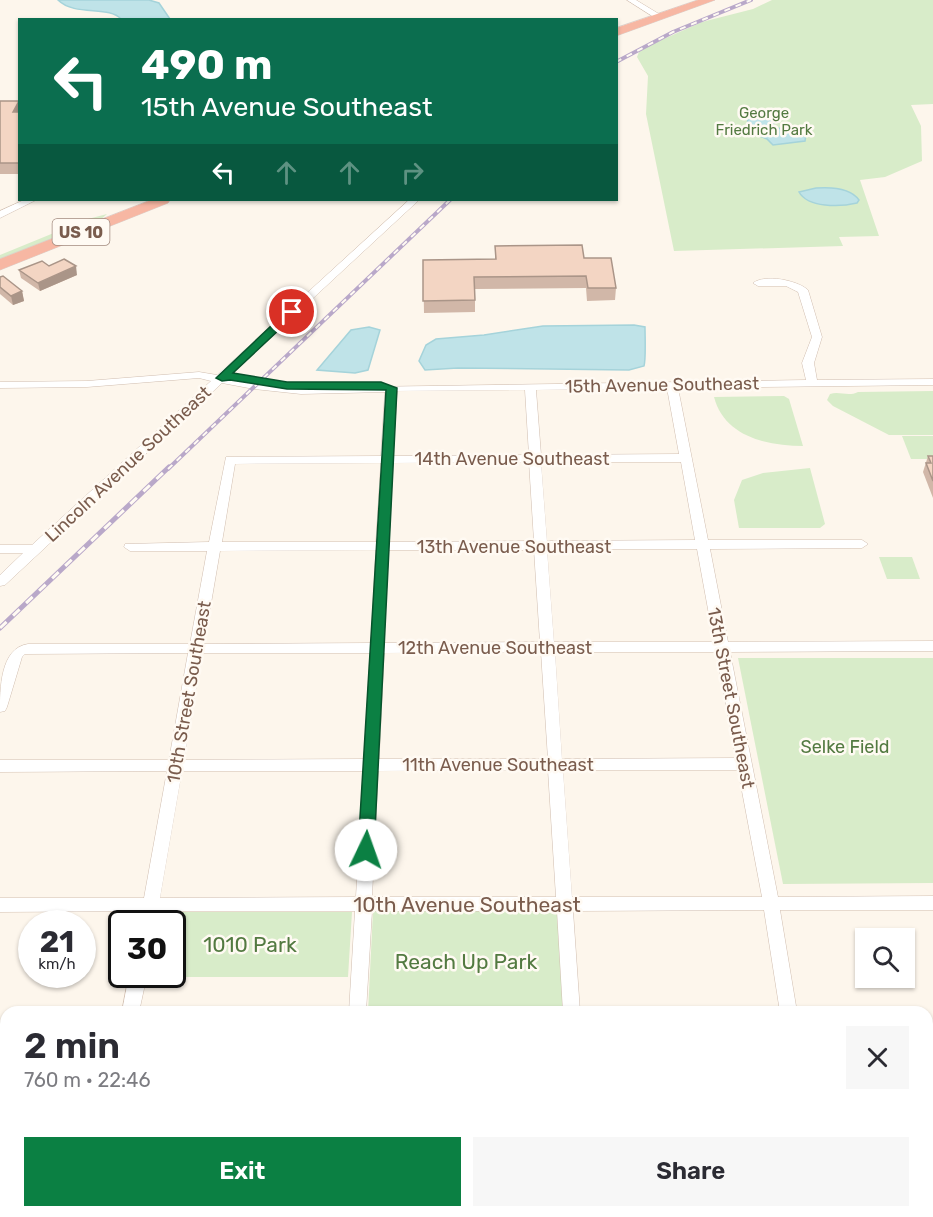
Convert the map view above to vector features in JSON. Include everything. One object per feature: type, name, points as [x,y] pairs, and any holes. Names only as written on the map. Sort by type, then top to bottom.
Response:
[{"type":"highway","points":[[618,31],[683,0]]},
{"type":"highway","points":[[618,23],[709,0]]},
{"type":"highway","name":"US 10","points":[[0,251],[127,201]]},
{"type":"highway","name":"US 10","points":[[0,265],[160,201]]},
{"type":"street","points":[[631,0],[655,15]]},
{"type":"street","points":[[0,215],[29,201]]},
{"type":"street","name":"Lincoln Avenue Southeast","points":[[0,582],[413,201]]},
{"type":"street","points":[[758,282],[788,283],[803,290],[817,337],[808,363],[812,383]]},
{"type":"street","name":"15th Avenue Southeast","points":[[0,385],[87,384],[199,375],[286,391],[933,382]]},
{"type":"street","name":"13th Street Southeast","points":[[672,384],[771,903],[788,1006]]},
{"type":"street","points":[[530,387],[572,1006]]},
{"type":"street","points":[[358,1006],[392,388]]},
{"type":"street","name":"14th Avenue Southeast","points":[[230,460],[685,458]]},
{"type":"street","name":"10th Street Southeast","points":[[150,910],[230,460]]},
{"type":"street","name":"13th Avenue Southeast","points":[[130,547],[383,548],[862,544]]},
{"type":"street","points":[[0,549],[36,549]]},
{"type":"street","name":"12th Avenue Southeast","points":[[0,707],[16,655],[21,650],[197,647],[933,646]]},
{"type":"street","name":"11th Avenue Southeast","points":[[0,766],[744,764]]},
{"type":"street","name":"10th Avenue Southeast","points":[[0,905],[933,903]]},
{"type":"street","points":[[132,1006],[136,988]]},
{"type":"green space","name":"George Friedrich Park","points":[[772,0],[933,0],[933,104],[911,105],[921,126],[922,161],[885,177],[860,180],[879,236],[839,237],[843,246],[674,251],[646,114],[648,76],[637,57],[639,52],[650,45],[702,22],[753,9]]},
{"type":"green space","points":[[107,214],[99,221],[0,260],[0,255],[88,219]]},
{"type":"green space","points":[[933,391],[933,435],[889,435],[833,406],[827,400],[830,394],[834,393]]},
{"type":"green space","points":[[784,396],[789,399],[803,446],[761,441],[737,430],[719,410],[714,397]]},
{"type":"green space","points":[[902,436],[933,436],[933,459],[911,459]]},
{"type":"green space","points":[[810,468],[825,524],[820,528],[739,528],[734,500],[742,480],[763,473]]},
{"type":"green space","points":[[879,557],[912,557],[920,579],[887,579]]},
{"type":"green space","name":"Selke Field","points":[[738,658],[933,658],[933,883],[783,884]]},
{"type":"green space","name":"Reach Up Park","points":[[373,911],[558,911],[564,1006],[368,1006]]},
{"type":"green space","name":"1010 Park","points":[[186,912],[352,912],[348,977],[186,977]]},
{"type":"water","points":[[58,0],[149,0],[159,3],[169,18],[120,18],[108,13],[82,10],[65,5]]},
{"type":"water","points":[[765,110],[781,111],[783,113],[772,125],[776,128],[802,130],[806,134],[805,141],[773,145],[767,139],[747,131],[748,117]]},
{"type":"water","points":[[816,188],[845,190],[859,200],[857,203],[850,204],[817,204],[803,197],[799,192]]},
{"type":"water","points":[[634,325],[645,327],[645,363],[644,366],[629,370],[458,368],[425,370],[419,361],[426,345],[436,339],[484,335],[543,326]]},
{"type":"water","points":[[369,327],[380,330],[368,370],[355,373],[317,370],[351,330]]},
{"type":"building","points":[[0,101],[18,101],[13,112],[18,112],[18,163],[0,163]]},
{"type":"building","points":[[582,245],[584,258],[611,258],[616,288],[588,288],[586,276],[474,277],[475,300],[423,301],[423,260],[496,259],[495,246]]},
{"type":"building","points":[[64,259],[76,266],[38,283],[19,270],[42,261],[49,266]]},
{"type":"building","points":[[3,276],[22,291],[11,296],[0,287],[0,277]]},
{"type":"building","points":[[928,456],[933,456],[933,481],[926,463],[931,463]]},
{"type":"railway","points":[[618,61],[673,32],[751,0]]},
{"type":"railway","points":[[168,469],[449,201]]},
{"type":"railway","points":[[0,628],[169,467]]},
{"type":"route","points":[[292,312],[222,378],[230,376],[287,386],[381,385],[392,388],[366,850]]}]
